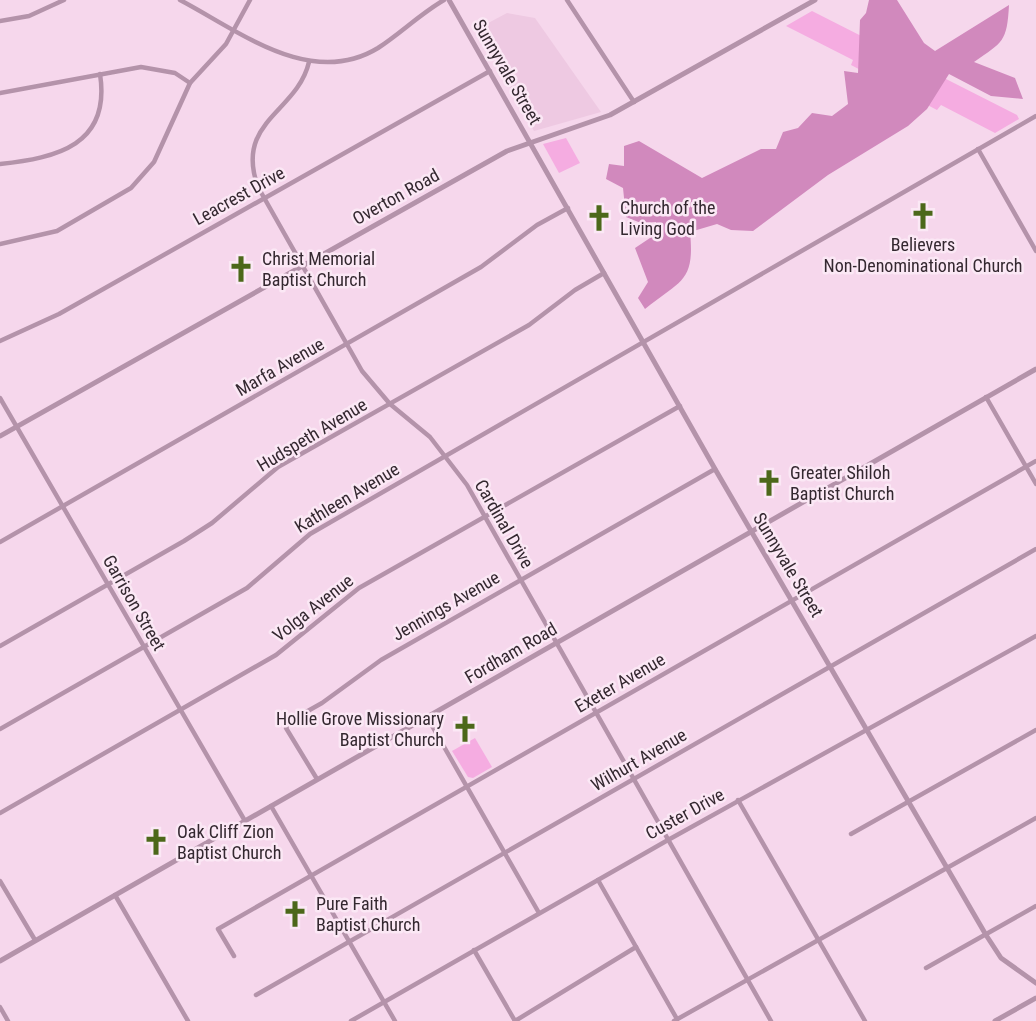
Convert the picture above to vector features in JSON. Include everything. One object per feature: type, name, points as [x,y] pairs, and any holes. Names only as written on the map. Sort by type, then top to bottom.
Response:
[{"type":"street","points":[[0,21],[29,16],[64,0]]},
{"type":"street","points":[[180,0],[286,56],[309,62],[343,61],[366,54],[444,0]]},
{"type":"street","points":[[0,244],[57,231],[131,188],[154,162],[190,83],[220,51],[250,0]]},
{"type":"street","name":"Sunnyvale Street","points":[[450,0],[715,469],[986,935],[1001,958],[1036,983]]},
{"type":"street","points":[[567,0],[634,102]]},
{"type":"street","name":"Overton Road","points":[[0,436],[497,156],[531,141],[596,121],[815,0]]},
{"type":"street","name":"Cardinal Drive","points":[[309,62],[303,80],[267,120],[257,137],[253,174],[264,197],[365,376],[390,404],[421,429],[446,455],[485,517],[771,1021]]},
{"type":"street","points":[[0,93],[141,67],[174,73],[190,83]]},
{"type":"street","name":"Leacrest Drive","points":[[0,341],[59,314],[490,71]]},
{"type":"street","points":[[0,164],[39,160],[82,139],[100,114],[100,75]]},
{"type":"street","name":"Kathleen Avenue","points":[[0,729],[247,588],[310,534],[642,340],[1036,116]]},
{"type":"street","points":[[978,149],[1036,251]]},
{"type":"street","name":"Marfa Avenue","points":[[0,542],[481,267],[537,225],[568,208]]},
{"type":"street","name":"Hudspeth Avenue","points":[[0,646],[212,523],[278,467],[529,324],[575,290],[604,273]]},
{"type":"street","name":"Fordham Road","points":[[0,961],[1036,369]]},
{"type":"street","points":[[986,397],[1036,484]]},
{"type":"street","name":"Garrison Street","points":[[0,398],[244,821]]},
{"type":"street","name":"Volga Avenue","points":[[0,813],[276,655],[359,588],[680,406]]},
{"type":"street","name":"Exeter Avenue","points":[[234,956],[218,929],[1036,461]]},
{"type":"street","name":"Jennings Avenue","points":[[317,779],[286,728],[290,721],[322,703],[381,660],[715,469]]},
{"type":"street","name":"Wilhurt Avenue","points":[[256,996],[1036,550]]},
{"type":"street","name":"Custer Drive","points":[[351,1021],[738,800],[1036,636]]},
{"type":"street","points":[[427,717],[539,913]]},
{"type":"street","points":[[851,834],[1036,730]]},
{"type":"street","points":[[738,800],[865,1021]]},
{"type":"street","points":[[271,806],[395,1021]]},
{"type":"street","points":[[598,880],[677,1020],[1036,818]]},
{"type":"street","points":[[0,881],[35,940]]},
{"type":"street","points":[[115,895],[188,1021]]},
{"type":"street","points":[[926,968],[1036,906]]},
{"type":"street","points":[[474,950],[515,1021],[636,947]]},
{"type":"street","points":[[995,1021],[1036,998]]},
{"type":"street","points":[[0,1007],[8,1021]]},
{"type":"shaded area","points":[[869,0],[897,0],[924,43],[935,51],[1009,5],[1007,27],[1002,40],[974,62],[1015,78],[1023,99],[991,96],[949,74],[927,109],[908,126],[828,175],[753,231],[731,230],[717,224],[690,232],[690,261],[683,278],[645,309],[638,298],[648,282],[635,248],[656,234],[656,222],[641,223],[626,217],[623,188],[606,179],[609,164],[624,166],[624,146],[639,141],[702,178],[761,149],[776,149],[783,132],[798,128],[812,113],[832,116],[848,104],[844,71],[858,73],[860,20],[866,13]]},
{"type":"shaded area","points":[[812,11],[1017,115],[1019,119],[995,133],[941,105],[937,110],[851,65],[853,60],[786,26]]},
{"type":"shaded area","points":[[507,13],[535,18],[601,112],[534,131],[477,29]]},
{"type":"shaded area","points":[[566,138],[580,163],[559,173],[543,144]]},
{"type":"shaded area","points":[[475,738],[492,767],[473,778],[468,777],[452,751]]},
{"type":"place","name":"Believers Non-Denominational Church","points":[[923,216]]},
{"type":"place","name":"Church of the Living God","points":[[599,218]]},
{"type":"place","name":"Christ Memorial Baptist Church","points":[[241,269]]},
{"type":"place","name":"Greater Shiloh Baptist Church","points":[[769,483]]},
{"type":"place","name":"Hollie Grove Missionary Baptist Church","points":[[465,729]]},
{"type":"place","name":"Oak Cliff Zion Baptist Church","points":[[156,842]]},
{"type":"place","name":"Pure Faith Baptist Church","points":[[295,914]]}]
